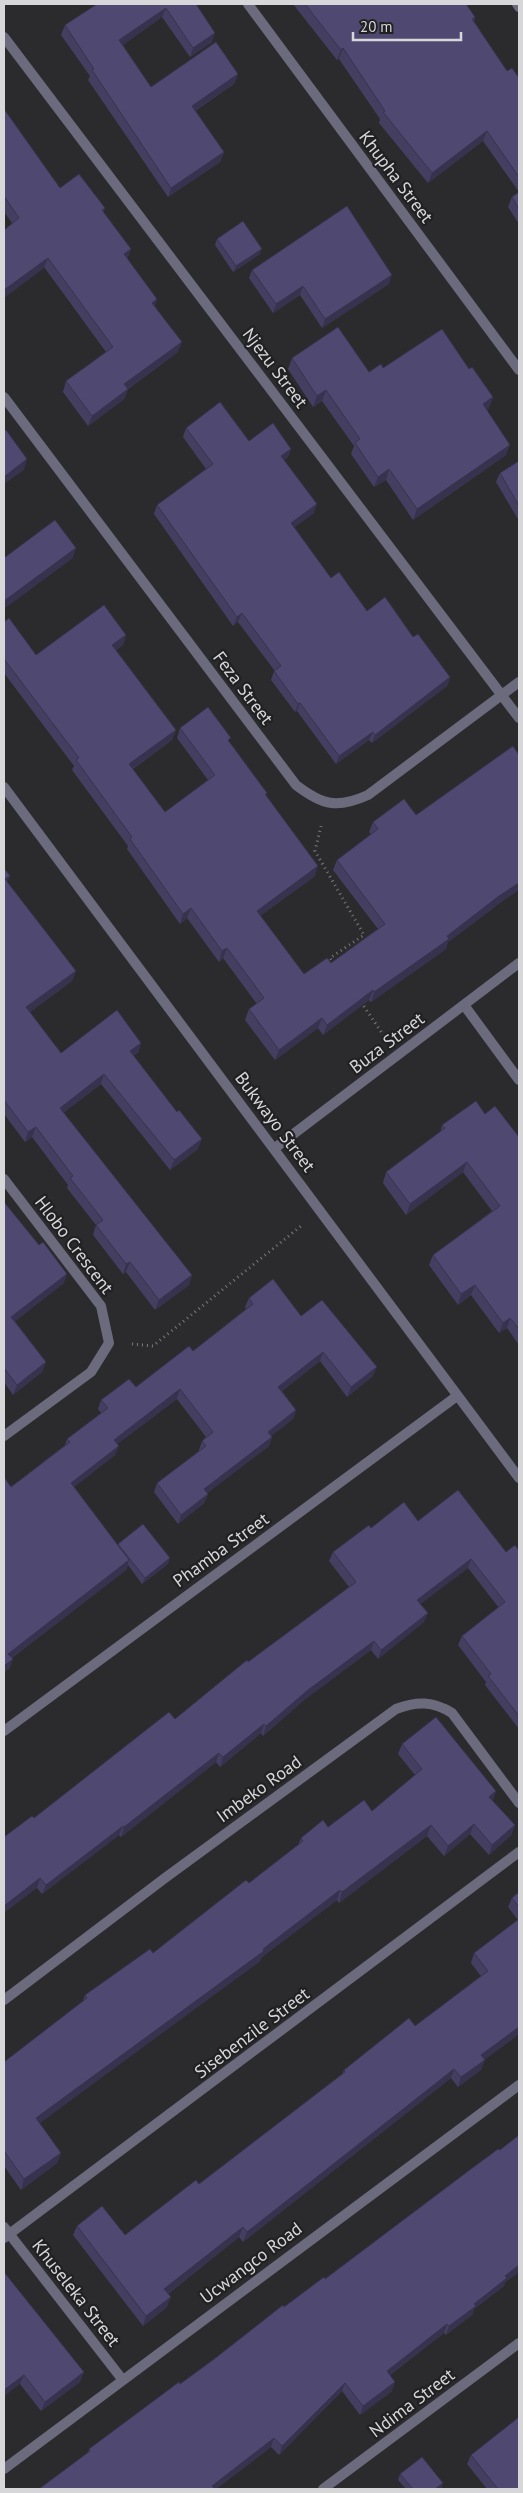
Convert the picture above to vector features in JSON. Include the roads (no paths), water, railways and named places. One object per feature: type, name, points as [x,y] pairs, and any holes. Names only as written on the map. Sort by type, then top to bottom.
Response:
[{"type":"street","name":"Khupha Street","points":[[248,4],[519,370]]},
{"type":"street","name":"Njezu Street","points":[[4,37],[519,718]]},
{"type":"street","name":"Feza Street","points":[[4,396],[296,785],[316,799],[326,804],[345,803],[368,795],[502,695]]},
{"type":"street","points":[[502,695],[519,682]]},
{"type":"street","name":"Bukwayo Street","points":[[4,787],[275,1148],[519,1478]]},
{"type":"street","name":"Buza Street","points":[[275,1148],[519,963]]},
{"type":"street","points":[[464,1005],[519,1080]]},
{"type":"street","name":"Hlobo Crescent","points":[[4,1179],[101,1306],[109,1343],[90,1372],[4,1436]]},
{"type":"street","name":"Phamba Street","points":[[4,1731],[457,1396]]},
{"type":"street","name":"Imbeko Road","points":[[4,2000],[165,1878],[396,1709],[420,1702],[442,1706],[452,1713],[519,1803]]},
{"type":"street","name":"Sisebenzile Street","points":[[6,2233],[519,1852]]},
{"type":"street","name":"Ucwangco Road","points":[[4,2469],[122,2379],[519,2085]]},
{"type":"street","name":"Khuseleka Street","points":[[6,2233],[122,2379]]},
{"type":"street","name":"Ndima Street","points":[[323,2489],[519,2343]]}]
